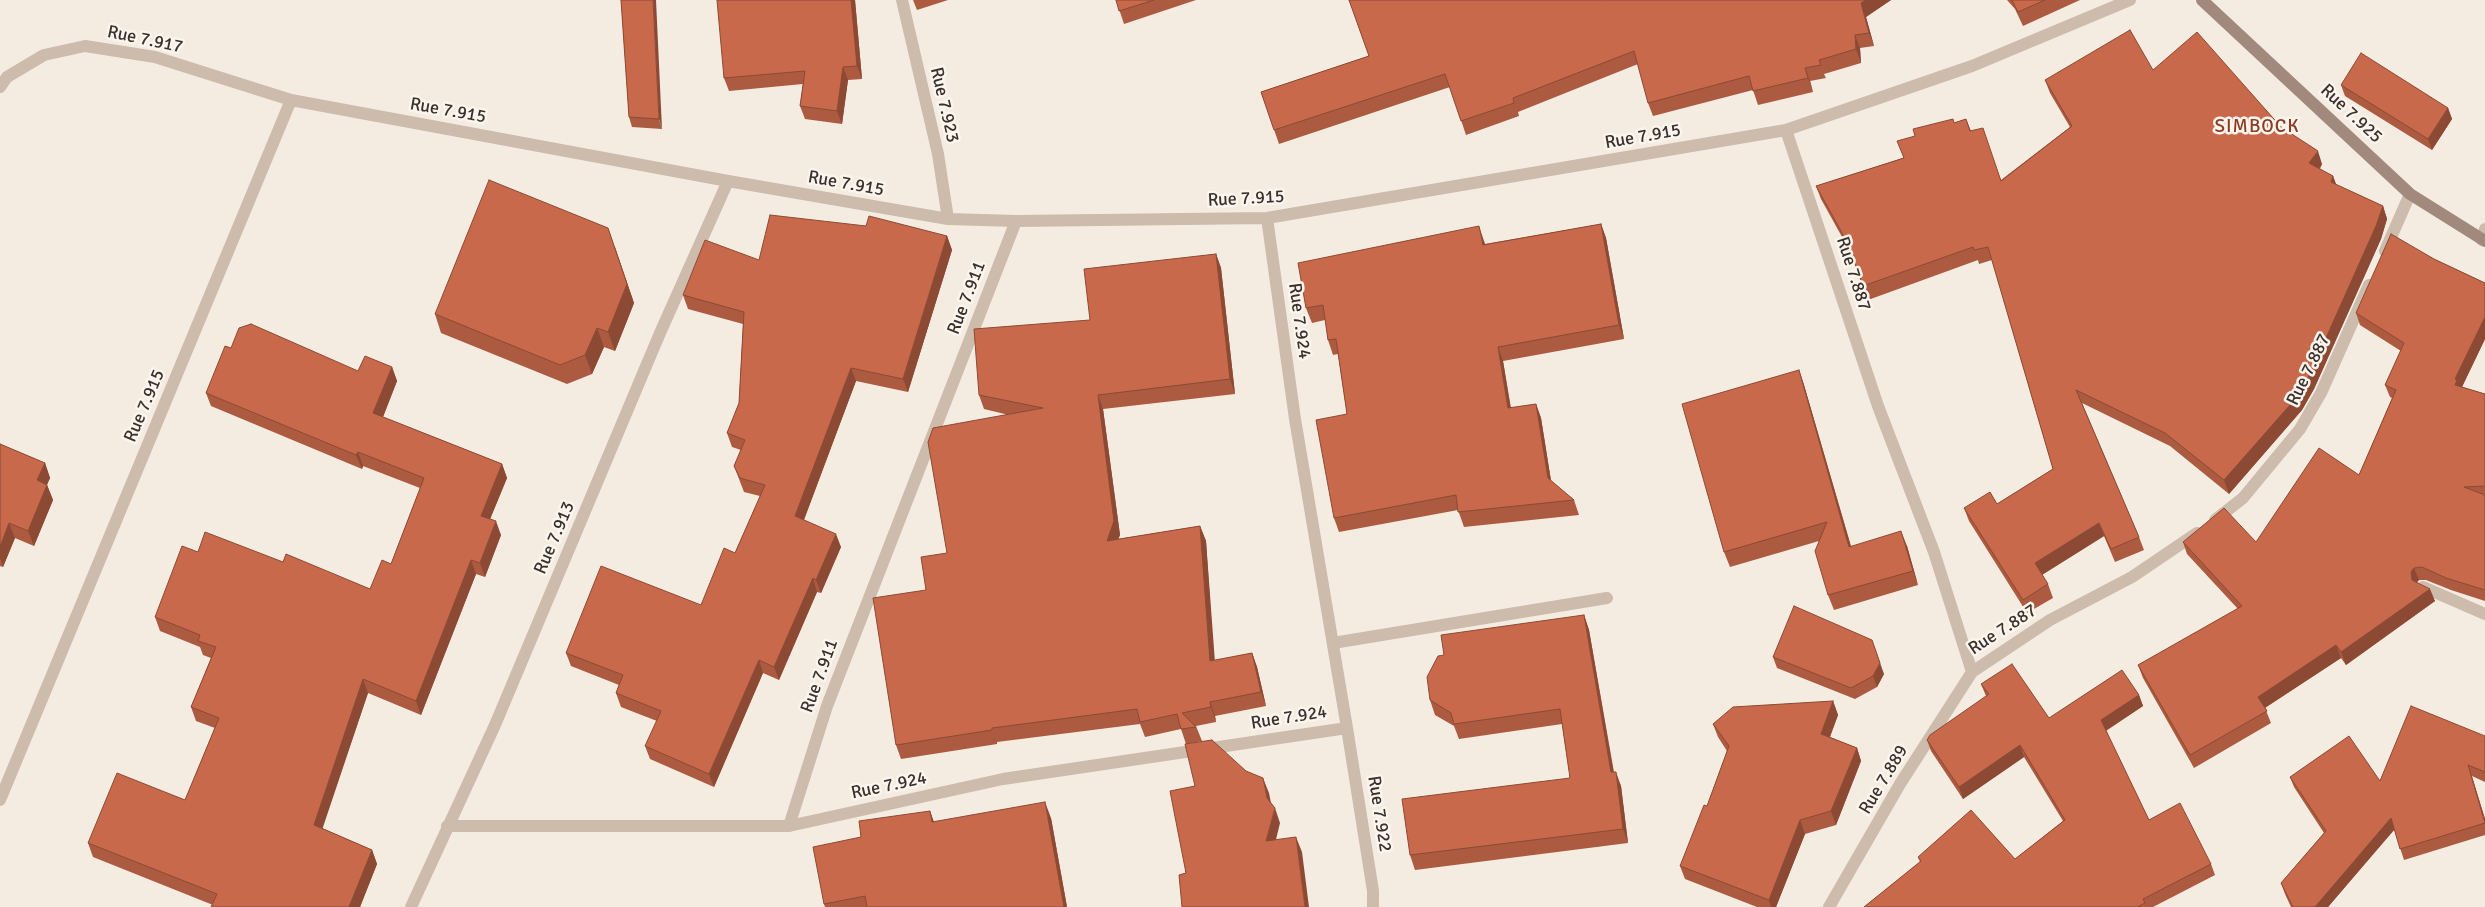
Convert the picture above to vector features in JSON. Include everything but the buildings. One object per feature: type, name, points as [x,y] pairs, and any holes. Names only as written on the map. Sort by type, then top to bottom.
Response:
[{"type":"street","name":"Rue 7.923","points":[[902,0],[938,154],[948,219]]},
{"type":"street","name":"Rue 7.915","points":[[0,800],[290,100],[728,182],[948,219],[1016,222],[1267,218],[1786,130],[1972,66],[2130,0]]},
{"type":"street","name":"Rue 7.925","points":[[2202,0],[2410,194],[2484,237]]},
{"type":"street","name":"Rue 7.917","points":[[0,87],[8,77],[44,55],[85,46],[155,57],[290,100]]},
{"type":"street","name":"Rue 7.887","points":[[1786,130],[1878,406],[1934,552],[1972,672],[2050,620],[2132,577],[2215,521],[2243,498],[2300,429],[2321,392],[2410,194]]},
{"type":"street","name":"Rue 7.913","points":[[411,907],[495,725],[660,333],[728,182]]},
{"type":"street","name":"Rue 7.924","points":[[789,826],[1003,779],[1347,728],[1295,419],[1267,218]]},
{"type":"street","name":"Rue 7.911","points":[[789,826],[827,706],[1016,222]]},
{"type":"street","points":[[2423,587],[2485,614]]},
{"type":"street","points":[[1333,643],[1607,598]]},
{"type":"street","name":"Rue 7.889","points":[[1829,907],[1900,784],[1972,672]]},
{"type":"street","name":"Rue 7.922","points":[[1347,728],[1373,891],[1373,907]]},
{"type":"street","points":[[447,826],[789,826]]},
{"type":"district","name":"SIMBOCK","points":[[2257,127]]}]
